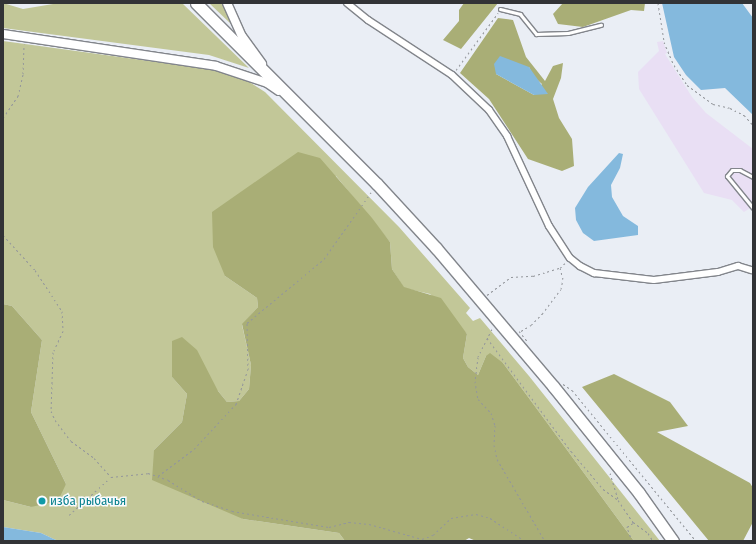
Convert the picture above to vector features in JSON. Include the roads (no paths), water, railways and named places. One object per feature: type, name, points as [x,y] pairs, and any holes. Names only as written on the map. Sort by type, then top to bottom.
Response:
[{"type":"highway","points":[[196,3],[377,184],[480,298],[516,334],[673,541]]},
{"type":"main road","points":[[227,3],[242,36],[265,71]]},
{"type":"main road","points":[[3,34],[216,66],[267,83],[306,112]]},
{"type":"street","points":[[347,3],[368,20],[452,75],[489,110],[507,136],[546,219],[570,258],[594,273],[654,280],[696,276],[738,266],[751,270]]},
{"type":"lane","points":[[500,9],[520,14],[536,34],[568,33],[602,25]]},
{"type":"lane","points":[[753,177],[740,170],[732,170],[727,176],[753,208]]},
{"type":"water","points":[[662,3],[742,3],[753,18],[753,115],[725,88],[701,90],[686,75],[674,57]]},
{"type":"water","points":[[500,56],[529,67],[548,94],[534,95],[496,74],[494,64]]},
{"type":"water","points":[[619,153],[623,154],[620,168],[611,185],[612,197],[623,216],[638,226],[638,235],[594,241],[583,233],[576,220],[575,208],[588,187]]},
{"type":"water","points":[[3,527],[41,533],[58,541],[3,541]]},
{"type":"place","name":"изба рыбачья","points":[[42,501]]}]
